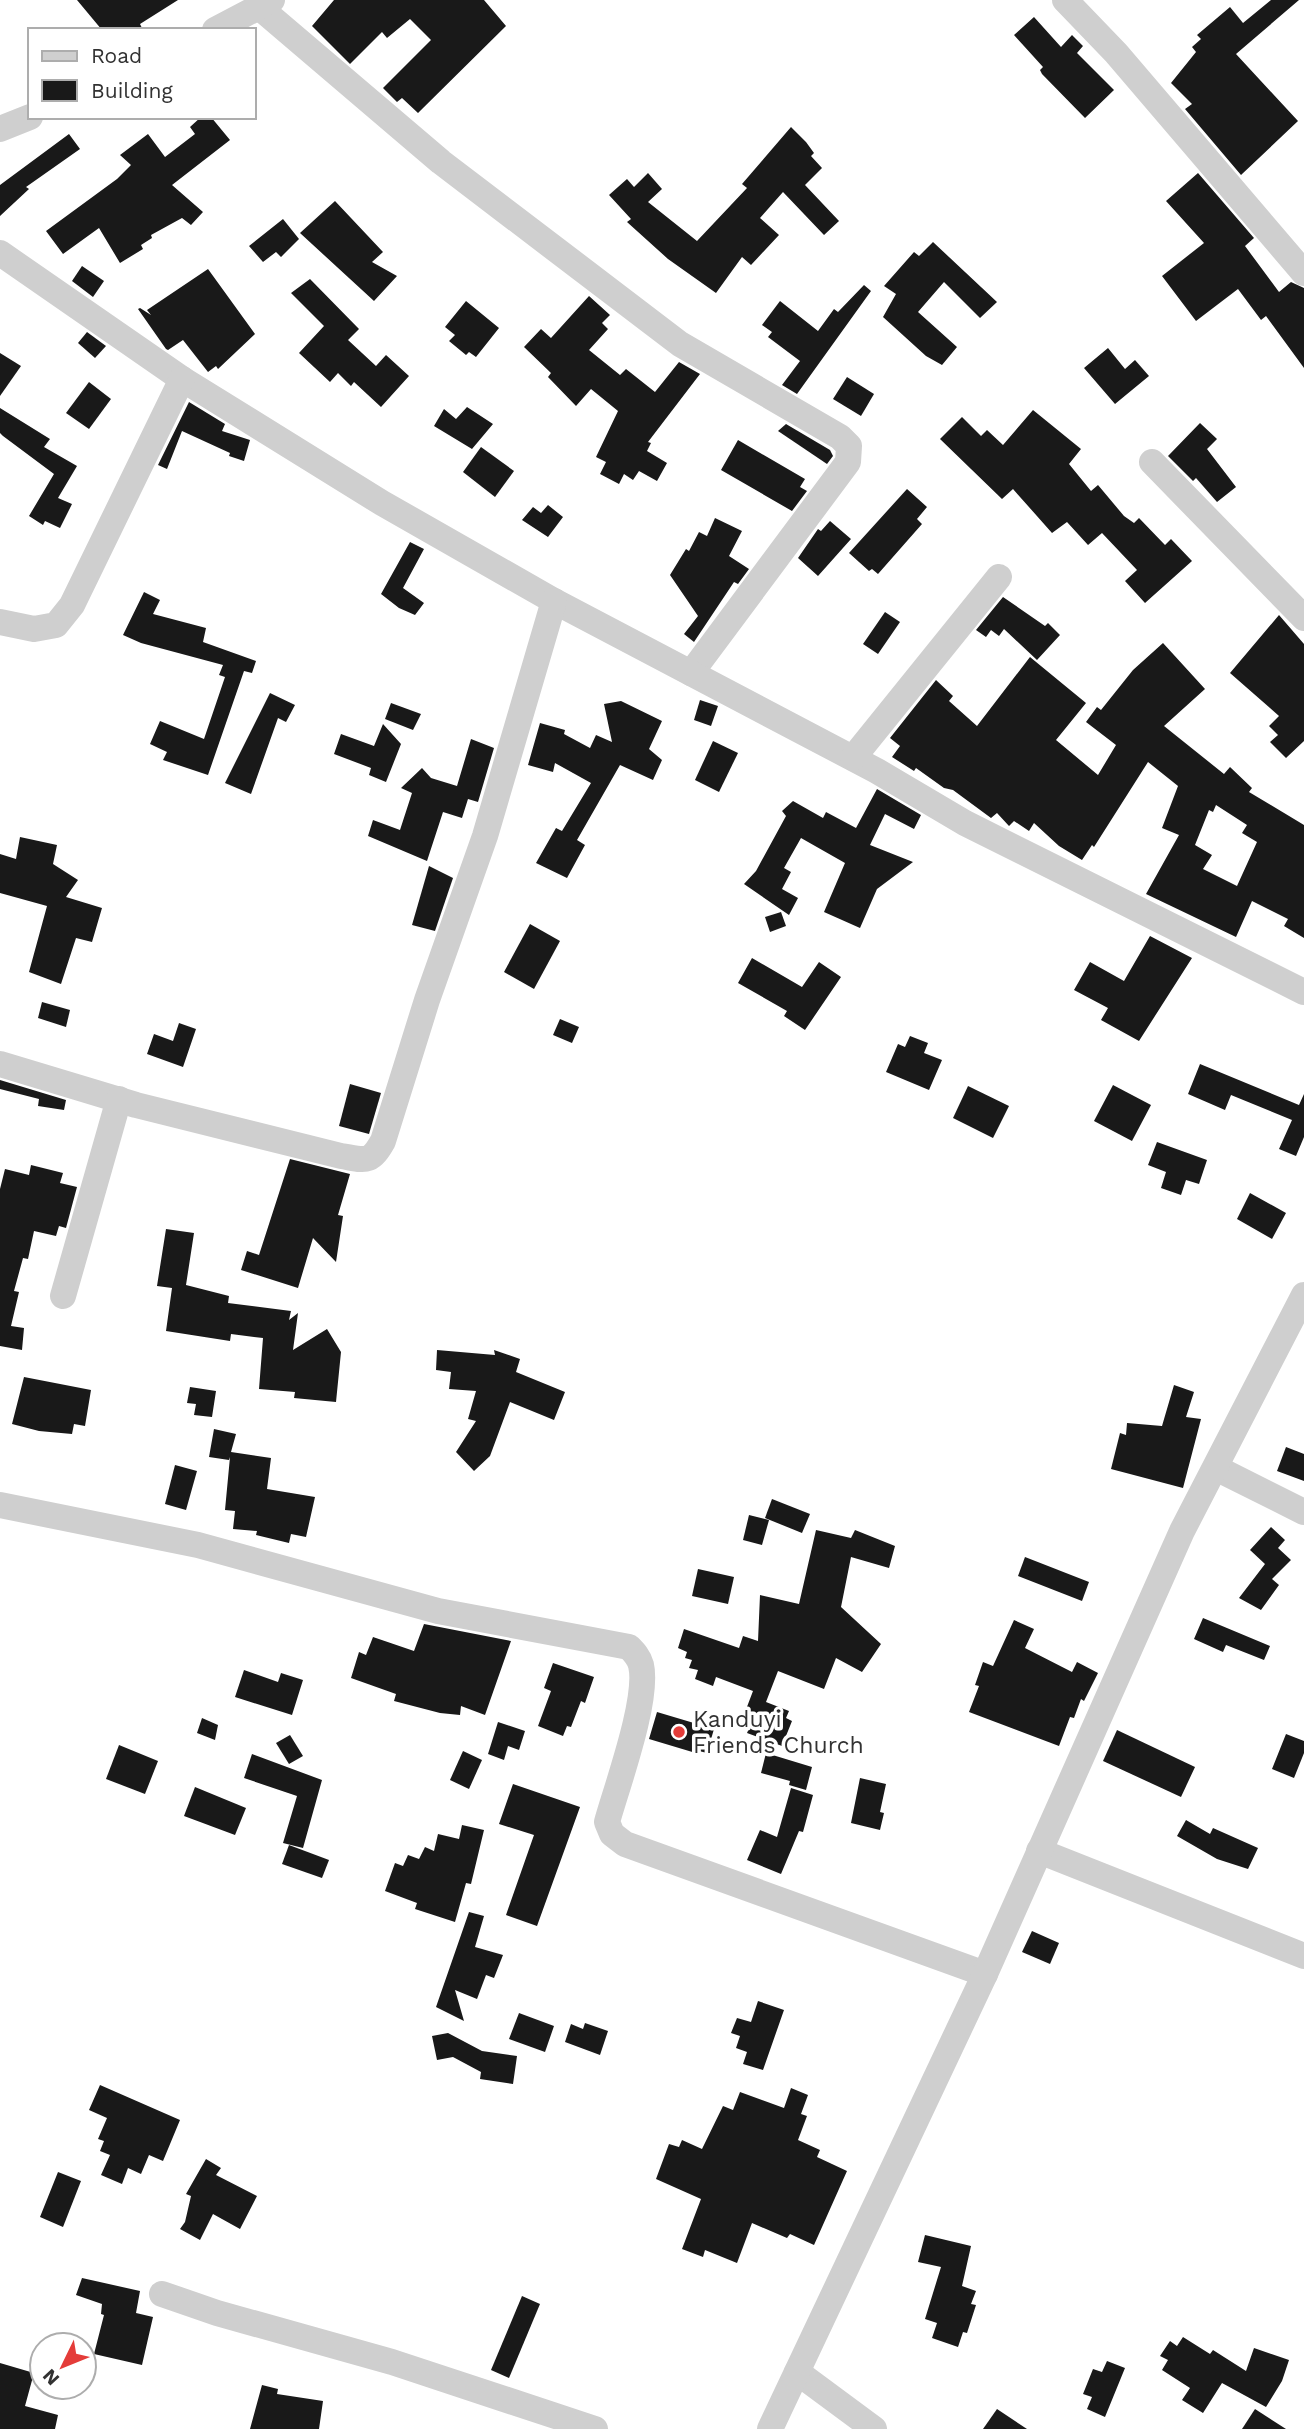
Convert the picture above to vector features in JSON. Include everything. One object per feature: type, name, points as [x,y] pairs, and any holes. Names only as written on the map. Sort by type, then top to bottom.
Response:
[{"type":"street","points":[[1065,0],[1116,53],[1304,273]]},
{"type":"street","points":[[219,28],[266,4],[441,162],[680,344],[841,437],[849,446],[851,452],[848,462],[691,673]]},
{"type":"street","points":[[0,129],[28,118]]},
{"type":"street","points":[[0,253],[182,379],[382,503],[554,601],[853,758],[965,823],[1304,992]]},
{"type":"street","points":[[0,622],[34,629],[56,625],[72,605],[182,379]]},
{"type":"street","points":[[1152,461],[1304,618]]},
{"type":"street","points":[[853,758],[999,577]]},
{"type":"street","points":[[0,1064],[119,1099],[341,1156],[365,1160],[374,1157],[383,1141],[427,1000],[485,836],[554,601]]},
{"type":"street","points":[[63,1296],[119,1099]]},
{"type":"street","points":[[770,2429],[985,1974],[1182,1531],[1304,1295]]},
{"type":"street","points":[[1216,1468],[1304,1512]]},
{"type":"street","points":[[0,1505],[198,1545],[438,1611],[629,1647],[640,1663],[642,1675],[634,1727],[607,1822],[612,1834],[625,1844],[985,1974]]},
{"type":"street","points":[[1039,1852],[1304,1956]]},
{"type":"street","points":[[162,2294],[217,2313],[392,2362],[595,2429]]},
{"type":"street","points":[[797,2372],[874,2429]]},
{"type":"building","points":[[77,0],[178,0],[140,24],[142,28],[100,28]]},
{"type":"building","points":[[334,0],[484,0],[506,26],[418,113],[402,98],[397,102],[383,88],[431,40],[410,19],[387,38],[382,32],[350,64],[312,26]]},
{"type":"building","points":[[1271,0],[1299,0],[1236,54],[1298,121],[1241,175],[1185,109],[1192,104],[1171,83],[1196,52],[1192,47],[1201,39],[1197,35],[1230,7],[1243,23]]},
{"type":"building","points":[[1034,17],[1061,47],[1072,35],[1083,46],[1077,53],[1114,90],[1085,118],[1042,74],[1040,70],[1043,67],[1014,35]]},
{"type":"building","points":[[199,119],[213,119],[230,140],[172,185],[203,212],[191,225],[182,218],[151,235],[152,238],[141,245],[143,249],[120,263],[99,228],[63,254],[46,231],[117,179],[131,165],[120,155],[148,134],[165,157],[195,134],[190,127]]},
{"type":"building","points":[[791,127],[806,142],[814,153],[811,156],[822,168],[805,185],[839,221],[824,235],[783,192],[760,218],[779,235],[751,265],[742,257],[716,293],[668,259],[627,222],[631,219],[609,195],[627,179],[634,187],[648,173],[662,189],[648,202],[697,241],[747,188],[742,184]]},
{"type":"building","points":[[69,134],[80,149],[26,187],[29,189],[0,216],[0,185]]},
{"type":"building","points":[[1198,173],[1254,238],[1245,246],[1279,292],[1291,282],[1304,288],[1304,368],[1266,316],[1261,320],[1238,289],[1196,321],[1162,276],[1204,243],[1166,201]]},
{"type":"building","points":[[335,201],[383,252],[372,262],[397,276],[374,301],[300,233]]},
{"type":"building","points":[[283,219],[299,239],[281,257],[276,252],[263,262],[249,246]]},
{"type":"building","points":[[933,242],[997,302],[980,318],[944,282],[918,312],[957,347],[942,365],[926,356],[883,317],[896,294],[884,286],[914,252],[919,256]]},
{"type":"building","points":[[82,266],[104,281],[93,297],[72,281]]},
{"type":"building","points":[[208,269],[255,334],[218,369],[216,366],[208,372],[183,340],[166,349],[138,309],[151,315],[147,310]]},
{"type":"building","points":[[310,279],[359,329],[348,340],[376,366],[386,355],[409,376],[381,407],[354,382],[351,386],[338,373],[330,382],[299,353],[324,326],[291,293]]},
{"type":"building","points":[[864,285],[871,291],[797,394],[782,385],[800,361],[768,337],[772,332],[762,325],[780,301],[818,331],[834,309],[838,312]]},
{"type":"building","points":[[589,296],[610,315],[602,323],[608,329],[589,350],[620,375],[626,369],[655,392],[679,362],[700,374],[648,442],[651,443],[647,451],[667,463],[657,481],[639,471],[633,480],[624,474],[619,484],[600,474],[606,462],[596,457],[618,411],[591,389],[576,406],[548,377],[551,373],[524,347],[541,329],[551,338]]},
{"type":"building","points":[[466,301],[499,328],[476,357],[469,352],[466,355],[449,341],[455,335],[445,327]]},
{"type":"building","points":[[87,332],[106,346],[95,358],[78,343]]},
{"type":"building","points":[[1108,348],[1125,369],[1135,360],[1149,376],[1115,404],[1084,368]]},
{"type":"building","points":[[0,353],[21,366],[0,396]]},
{"type":"building","points":[[847,377],[874,394],[861,416],[833,399]]},
{"type":"building","points":[[89,382],[111,399],[89,429],[66,413]]},
{"type":"building","points":[[189,402],[225,424],[222,431],[250,440],[244,461],[182,431],[167,469],[158,465]]},
{"type":"building","points":[[467,407],[493,424],[472,449],[434,426],[444,409],[456,419]]},
{"type":"building","points":[[0,408],[50,439],[44,447],[77,466],[58,498],[72,504],[60,528],[45,521],[43,525],[29,516],[54,474],[0,433]]},
{"type":"building","points":[[1033,410],[1081,449],[1069,464],[1091,491],[1098,485],[1124,516],[1134,523],[1139,518],[1165,545],[1171,539],[1192,561],[1145,603],[1125,581],[1137,570],[1102,533],[1088,545],[1067,522],[1052,533],[1013,489],[1002,499],[940,439],[962,417],[981,436],[987,430],[1003,445]]},
{"type":"building","points":[[1200,423],[1217,439],[1207,449],[1236,487],[1217,502],[1196,478],[1193,481],[1168,456]]},
{"type":"building","points":[[786,424],[830,450],[833,456],[827,464],[778,431]]},
{"type":"building","points":[[738,440],[805,479],[800,487],[807,491],[792,511],[721,470]]},
{"type":"building","points":[[481,447],[514,471],[495,497],[463,472]]},
{"type":"building","points":[[907,489],[927,507],[917,519],[922,524],[878,574],[872,569],[869,571],[849,553]]},
{"type":"building","points":[[548,505],[563,517],[548,537],[522,520],[533,507],[541,513]]},
{"type":"building","points":[[715,518],[742,531],[729,556],[749,569],[738,584],[734,582],[694,642],[684,634],[698,616],[670,575],[686,549],[689,551],[699,532],[707,536]]},
{"type":"building","points":[[830,521],[851,539],[818,576],[798,558],[818,529],[821,531]]},
{"type":"building","points":[[410,542],[424,549],[403,588],[424,603],[415,615],[399,608],[381,594]]},
{"type":"building","points":[[144,592],[160,600],[153,614],[206,628],[203,642],[256,661],[252,673],[244,671],[208,775],[163,760],[167,752],[150,744],[160,721],[204,739],[225,677],[219,675],[223,665],[141,643],[123,635]]},
{"type":"building","points":[[1003,597],[1045,626],[1048,623],[1060,635],[1037,660],[1004,629],[999,636],[991,630],[986,637],[976,630]]},
{"type":"building","points":[[885,612],[900,622],[878,654],[863,644]]},
{"type":"building","points":[[1279,615],[1304,644],[1304,741],[1286,758],[1270,742],[1278,735],[1269,726],[1279,716],[1230,673]]},
{"type":"building","points":[[1163,643],[1205,689],[1164,726],[1224,774],[1230,767],[1252,788],[1249,792],[1304,825],[1304,938],[1284,926],[1288,919],[1252,901],[1236,937],[1146,894],[1179,835],[1162,828],[1178,786],[1148,762],[1094,847],[1092,845],[1082,860],[1059,846],[1034,823],[1029,831],[1014,821],[1009,826],[997,813],[991,818],[953,790],[944,788],[916,768],[914,771],[892,757],[900,746],[890,738],[936,680],[953,696],[949,701],[977,726],[1030,657],[1086,703],[1056,740],[1098,775],[1116,745],[1086,722],[1097,707],[1101,710],[1133,670]],"holes":[[[1216,805],[1247,825],[1242,833],[1257,842],[1237,886],[1203,869],[1212,855],[1195,845],[1209,810],[1213,812]]]},
{"type":"building","points":[[270,693],[295,705],[286,722],[278,718],[251,794],[225,783]]},
{"type":"building","points":[[700,700],[718,706],[711,726],[694,720]]},
{"type":"building","points":[[621,701],[662,721],[649,749],[662,760],[653,780],[620,765],[577,840],[585,845],[567,878],[536,863],[556,828],[562,831],[591,783],[555,763],[553,772],[528,765],[540,723],[565,730],[564,734],[590,748],[596,735],[612,742],[604,704]]},
{"type":"building","points":[[391,703],[421,714],[413,730],[385,719]]},
{"type":"building","points":[[383,724],[401,744],[386,782],[369,775],[371,768],[334,754],[341,734],[374,746]]},
{"type":"building","points":[[471,739],[494,748],[478,802],[468,799],[462,818],[443,812],[427,861],[368,836],[373,820],[400,830],[412,793],[401,788],[422,768],[431,778],[457,786]]},
{"type":"building","points":[[713,741],[738,753],[719,792],[695,780]]},
{"type":"building","points":[[877,789],[921,815],[914,829],[885,814],[870,845],[913,862],[877,889],[860,928],[824,912],[845,863],[801,838],[784,868],[791,872],[782,889],[798,898],[789,915],[744,884],[756,871],[786,816],[782,811],[793,801],[823,818],[826,812],[856,828]]},
{"type":"building","points":[[20,837],[57,845],[53,864],[78,880],[66,897],[102,908],[92,942],[76,938],[61,984],[29,972],[47,906],[0,893],[0,854],[16,859]]},
{"type":"building","points":[[429,866],[453,878],[435,931],[412,925]]},
{"type":"building","points":[[781,912],[786,926],[770,932],[765,917]]},
{"type":"building","points":[[530,924],[560,941],[534,989],[504,972]]},
{"type":"building","points":[[1150,936],[1192,958],[1139,1041],[1101,1020],[1108,1008],[1074,990],[1090,962],[1124,981]]},
{"type":"building","points":[[752,958],[802,987],[819,962],[841,977],[805,1030],[784,1016],[787,1011],[738,983]]},
{"type":"building","points":[[42,1002],[70,1010],[66,1027],[38,1018]]},
{"type":"building","points":[[560,1019],[579,1027],[572,1043],[553,1035]]},
{"type":"building","points":[[179,1023],[196,1029],[183,1067],[147,1054],[154,1034],[173,1041]]},
{"type":"building","points":[[910,1036],[928,1043],[924,1053],[942,1060],[929,1090],[886,1072],[898,1044],[905,1047]]},
{"type":"building","points":[[1200,1064],[1299,1105],[1304,1094],[1304,1137],[1296,1156],[1279,1149],[1292,1120],[1231,1095],[1225,1110],[1188,1094]]},
{"type":"building","points":[[0,1080],[66,1100],[64,1110],[38,1106],[39,1099],[0,1089]]},
{"type":"building","points":[[350,1084],[381,1093],[369,1134],[339,1126]]},
{"type":"building","points":[[1113,1085],[1151,1105],[1132,1141],[1094,1121]]},
{"type":"building","points":[[968,1086],[1009,1106],[993,1138],[953,1118]]},
{"type":"building","points":[[1157,1142],[1207,1160],[1199,1184],[1186,1180],[1181,1195],[1161,1188],[1166,1172],[1148,1165]]},
{"type":"building","points":[[290,1159],[350,1174],[338,1215],[343,1216],[336,1262],[313,1238],[298,1288],[241,1270],[247,1251],[259,1255]]},
{"type":"building","points":[[31,1165],[63,1173],[60,1183],[77,1187],[66,1228],[59,1226],[56,1236],[34,1231],[28,1259],[23,1258],[14,1291],[19,1292],[11,1326],[24,1328],[22,1350],[0,1346],[0,1189],[5,1169],[29,1175]]},
{"type":"building","points":[[1250,1193],[1286,1213],[1272,1239],[1237,1219]]},
{"type":"building","points":[[166,1229],[194,1233],[186,1285],[229,1296],[228,1303],[291,1311],[289,1320],[298,1313],[293,1350],[327,1329],[341,1352],[336,1402],[294,1398],[295,1392],[259,1389],[263,1338],[231,1334],[230,1341],[166,1331],[172,1288],[157,1286]]},
{"type":"building","points":[[437,1350],[495,1355],[494,1350],[520,1359],[516,1372],[565,1392],[554,1420],[510,1402],[490,1456],[474,1471],[456,1452],[476,1421],[468,1419],[476,1391],[449,1389],[451,1372],[436,1370]]},
{"type":"building","points":[[24,1377],[91,1390],[85,1426],[74,1424],[72,1434],[39,1431],[12,1424]]},
{"type":"building","points":[[1174,1385],[1194,1392],[1186,1417],[1201,1419],[1183,1488],[1111,1469],[1120,1433],[1126,1435],[1127,1423],[1162,1426]]},
{"type":"building","points":[[190,1387],[216,1391],[212,1417],[194,1415],[196,1404],[187,1403]]},
{"type":"building","points":[[214,1429],[236,1434],[231,1452],[271,1458],[267,1489],[315,1497],[306,1537],[291,1534],[289,1543],[256,1535],[257,1531],[233,1529],[235,1511],[225,1510],[230,1457],[229,1460],[209,1457]]},
{"type":"building","points":[[1286,1447],[1304,1454],[1304,1481],[1277,1471]]},
{"type":"building","points":[[175,1465],[197,1471],[186,1510],[165,1504]]},
{"type":"building","points":[[772,1499],[810,1514],[802,1533],[765,1518]]},
{"type":"building","points":[[749,1515],[769,1520],[762,1545],[743,1540]]},
{"type":"building","points":[[1271,1527],[1285,1540],[1278,1548],[1291,1560],[1272,1579],[1279,1585],[1261,1610],[1239,1598],[1265,1564],[1250,1550]]},
{"type":"building","points":[[816,1530],[851,1538],[855,1530],[895,1546],[889,1568],[851,1557],[841,1607],[881,1644],[862,1672],[836,1658],[824,1689],[778,1671],[766,1702],[789,1711],[786,1718],[792,1721],[782,1746],[747,1733],[751,1724],[742,1720],[753,1691],[716,1677],[713,1686],[695,1679],[698,1670],[689,1668],[692,1660],[685,1658],[687,1652],[678,1648],[684,1629],[739,1648],[743,1636],[758,1641],[760,1595],[799,1604]]},
{"type":"building","points":[[1025,1557],[1089,1582],[1082,1601],[1018,1576]]},
{"type":"building","points":[[698,1569],[734,1577],[728,1604],[692,1596]]},
{"type":"building","points":[[1203,1618],[1270,1646],[1264,1660],[1226,1645],[1223,1652],[1194,1639]]},
{"type":"building","points":[[1014,1620],[1034,1629],[1025,1648],[1072,1672],[1077,1662],[1098,1673],[1084,1701],[1081,1699],[1074,1718],[1070,1717],[1059,1746],[969,1712],[979,1686],[975,1685],[983,1662],[993,1666]]},
{"type":"building","points":[[424,1624],[511,1641],[485,1715],[461,1706],[460,1715],[440,1713],[394,1701],[396,1694],[351,1678],[359,1652],[366,1655],[373,1637],[414,1651]]},
{"type":"building","points":[[553,1663],[594,1677],[585,1703],[581,1701],[571,1727],[567,1726],[563,1736],[538,1726],[551,1691],[544,1688]]},
{"type":"building","points":[[244,1670],[278,1682],[281,1673],[303,1680],[292,1715],[235,1697]]},
{"type":"building","name":"Kanduyi Friends Church","points":[[657,1712],[714,1729],[707,1753],[699,1751],[699,1754],[649,1739]]},
{"type":"building","points":[[202,1718],[218,1725],[215,1740],[197,1733]]},
{"type":"building","points":[[498,1722],[525,1731],[519,1750],[508,1746],[504,1760],[488,1754]]},
{"type":"building","points":[[1117,1730],[1195,1767],[1181,1797],[1103,1761]]},
{"type":"building","points":[[1286,1734],[1304,1741],[1304,1753],[1294,1778],[1272,1769]]},
{"type":"building","points":[[290,1735],[303,1756],[289,1764],[276,1743]]},
{"type":"building","points":[[119,1745],[158,1761],[145,1794],[106,1779]]},
{"type":"building","points":[[463,1751],[482,1760],[469,1789],[450,1780]]},
{"type":"building","points":[[766,1753],[812,1767],[806,1790],[789,1785],[790,1781],[761,1773]]},
{"type":"building","points":[[252,1754],[322,1780],[303,1848],[283,1843],[297,1796],[244,1778]]},
{"type":"building","points":[[860,1778],[886,1784],[880,1812],[884,1813],[880,1830],[851,1823]]},
{"type":"building","points":[[513,1784],[580,1807],[537,1926],[506,1915],[534,1835],[499,1824]]},
{"type":"building","points":[[195,1787],[246,1808],[235,1835],[184,1816]]},
{"type":"building","points":[[791,1788],[813,1795],[803,1832],[799,1831],[781,1874],[747,1860],[760,1830],[777,1837]]},
{"type":"building","points":[[1186,1820],[1210,1834],[1213,1828],[1258,1848],[1248,1869],[1217,1859],[1177,1836]]},
{"type":"building","points":[[462,1825],[484,1830],[471,1884],[466,1883],[455,1922],[415,1909],[417,1903],[385,1891],[395,1863],[403,1866],[408,1855],[419,1859],[425,1847],[434,1851],[438,1834],[459,1839]]},
{"type":"building","points":[[289,1845],[329,1860],[322,1878],[282,1864]]},
{"type":"building","points":[[469,1912],[484,1916],[475,1947],[503,1955],[494,1978],[486,1975],[477,1999],[455,1990],[464,2021],[436,2007]]},
{"type":"building","points":[[1032,1931],[1059,1943],[1050,1964],[1022,1952]]},
{"type":"building","points":[[758,2001],[784,2010],[763,2070],[743,2064],[747,2052],[736,2048],[740,2036],[731,2033],[737,2018],[751,2022]]},
{"type":"building","points":[[519,2013],[554,2026],[545,2052],[509,2039]]},
{"type":"building","points":[[585,2023],[608,2031],[600,2055],[565,2042],[571,2024],[583,2029]]},
{"type":"building","points":[[448,2033],[482,2051],[517,2056],[513,2084],[480,2079],[481,2072],[453,2057],[437,2060],[432,2036]]},
{"type":"building","points":[[100,2085],[180,2120],[163,2161],[149,2155],[141,2174],[128,2168],[122,2184],[101,2175],[110,2155],[100,2151],[104,2141],[98,2139],[107,2118],[89,2110]]},
{"type":"building","points":[[791,2088],[808,2095],[801,2114],[807,2116],[798,2140],[820,2150],[817,2157],[847,2171],[814,2245],[790,2234],[787,2238],[752,2223],[737,2263],[705,2250],[703,2257],[682,2249],[701,2199],[656,2179],[669,2144],[679,2147],[682,2140],[702,2149],[723,2106],[733,2110],[740,2092],[784,2108]]},
{"type":"building","points":[[206,2159],[221,2168],[216,2175],[257,2196],[240,2229],[213,2214],[200,2240],[180,2229],[185,2222],[191,2196],[186,2194]]},
{"type":"building","points":[[58,2172],[81,2181],[63,2227],[40,2217]]},
{"type":"building","points":[[925,2235],[971,2246],[962,2286],[976,2291],[971,2304],[976,2305],[967,2333],[963,2332],[958,2347],[932,2338],[937,2323],[925,2319],[941,2267],[918,2262]]},
{"type":"building","points":[[82,2278],[140,2291],[136,2313],[153,2317],[142,2365],[98,2355],[98,2338],[104,2315],[101,2314],[102,2304],[76,2295]]},
{"type":"building","points":[[522,2296],[540,2304],[509,2378],[491,2370]]},
{"type":"building","points":[[1183,2337],[1210,2354],[1213,2350],[1246,2371],[1254,2348],[1289,2360],[1282,2381],[1266,2407],[1222,2383],[1203,2413],[1182,2400],[1190,2388],[1162,2370],[1168,2360],[1160,2356],[1170,2341],[1177,2346]]},
{"type":"building","points":[[1107,2361],[1125,2368],[1105,2417],[1087,2409],[1092,2397],[1083,2394],[1093,2369],[1102,2372]]},
{"type":"building","points":[[0,2363],[28,2371],[25,2406],[58,2415],[55,2429],[0,2429]]},
{"type":"building","points":[[262,2385],[278,2389],[277,2394],[323,2401],[319,2429],[250,2429]]},
{"type":"building","points":[[997,2409],[1027,2429],[983,2429]]},
{"type":"building","points":[[1255,2409],[1286,2429],[1242,2429]]},
{"type":"place","name":"Kanduyi Friends Church","points":[[679,1732]]}]
